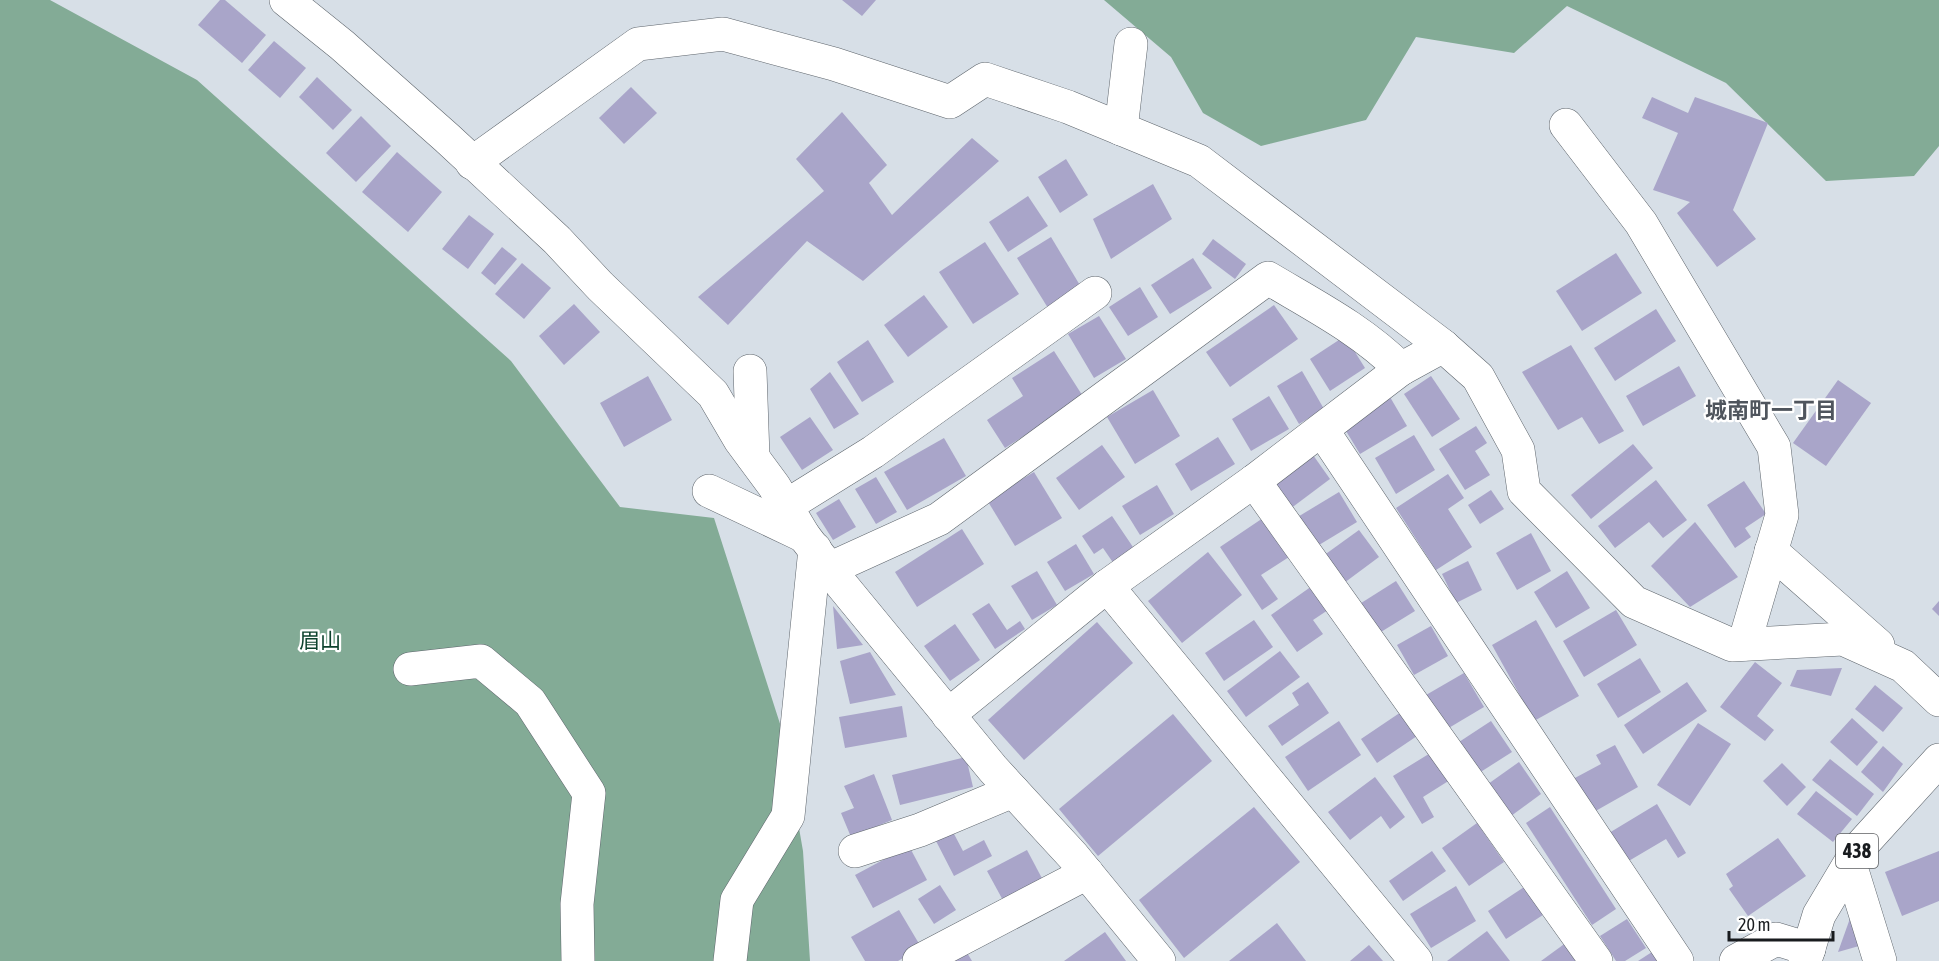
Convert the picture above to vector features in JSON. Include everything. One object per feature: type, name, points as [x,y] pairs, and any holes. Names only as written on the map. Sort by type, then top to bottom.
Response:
[{"type":"main road","points":[[286,0],[342,45],[447,138],[557,240],[600,286],[713,394],[816,551],[948,715],[1087,873],[1159,961]]},
{"type":"main road","points":[[472,163],[638,44],[723,34],[834,63],[950,102],[985,79],[1068,107],[1199,161],[1443,346],[1478,377],[1518,450],[1524,492],[1634,602],[1731,645],[1843,639],[1903,666]]},
{"type":"main road","points":[[1121,129],[1131,44]]},
{"type":"main road","points":[[1566,125],[1641,223],[1774,447],[1782,515],[1744,644]]},
{"type":"main road","points":[[709,491],[816,551],[939,519],[1268,278],[1348,324],[1384,352],[1401,369]]},
{"type":"main road","points":[[786,506],[873,452],[1095,293]]},
{"type":"main road","points":[[948,715],[1107,586],[1254,481],[1401,369],[1443,346]]},
{"type":"main road","points":[[750,371],[753,458]]},
{"type":"main road","points":[[1322,430],[1677,961]]},
{"type":"main road","points":[[1254,481],[1596,961]]},
{"type":"main road","points":[[730,961],[737,900],[788,816],[816,551]]},
{"type":"main road","points":[[1771,551],[1939,700]]},
{"type":"main road","points":[[1107,586],[1416,961]]},
{"type":"main road","points":[[411,669],[482,661],[530,702],[589,793],[577,904],[578,961]]},
{"type":"main road","name":"438","points":[[1807,955],[1819,915],[1859,848],[1939,760]]},
{"type":"main road","points":[[855,851],[920,830],[1013,791]]},
{"type":"main road","points":[[1850,864],[1880,961]]},
{"type":"main road","points":[[919,961],[1087,873]]},
{"type":"main road","points":[[1736,961],[1776,939],[1807,955]]},
{"type":"green space","name":"眉山","points":[[0,0],[50,0],[197,80],[511,361],[620,507],[714,518],[782,730],[803,851],[810,961],[0,961]]},
{"type":"green space","points":[[1104,0],[1939,0],[1939,146],[1914,176],[1826,181],[1726,83],[1567,6],[1514,53],[1416,37],[1366,120],[1261,146],[1203,113],[1171,57]]},
{"type":"building","points":[[220,0],[225,0],[266,35],[242,63],[198,25]]},
{"type":"building","points":[[842,0],[876,0],[862,16]]},
{"type":"building","points":[[274,41],[306,68],[280,98],[248,70]]},
{"type":"building","points":[[317,77],[352,110],[333,130],[299,97]]},
{"type":"building","points":[[631,87],[657,113],[624,144],[599,118]]},
{"type":"building","points":[[1652,97],[1688,113],[1695,97],[1768,123],[1733,210],[1756,239],[1717,267],[1677,213],[1690,202],[1653,190],[1678,133],[1642,118]]},
{"type":"building","points":[[842,112],[887,165],[869,183],[892,215],[972,138],[999,161],[863,281],[807,241],[728,325],[698,297],[824,191],[796,159]]},
{"type":"building","points":[[361,116],[391,146],[356,182],[326,153]]},
{"type":"building","points":[[397,152],[442,192],[408,232],[362,192]]},
{"type":"building","points":[[1066,159],[1088,195],[1060,213],[1038,177]]},
{"type":"building","points":[[1153,184],[1172,219],[1111,259],[1093,219]]},
{"type":"building","points":[[1028,196],[1048,226],[1008,252],[989,222]]},
{"type":"building","points":[[469,215],[494,234],[468,269],[442,249]]},
{"type":"building","points":[[1051,237],[1081,287],[1048,308],[1017,258]]},
{"type":"building","points":[[1213,239],[1246,264],[1235,279],[1202,254]]},
{"type":"building","points":[[985,242],[1019,294],[973,324],[939,272]]},
{"type":"building","points":[[502,247],[517,259],[495,285],[481,273]]},
{"type":"building","points":[[1616,253],[1642,293],[1582,331],[1556,291]]},
{"type":"building","points":[[1193,258],[1212,288],[1170,314],[1151,285]]},
{"type":"building","points":[[522,263],[551,288],[524,319],[495,294]]},
{"type":"building","points":[[1140,287],[1158,317],[1128,336],[1109,307]]},
{"type":"building","points":[[924,295],[948,327],[908,357],[884,325]]},
{"type":"building","points":[[574,304],[600,332],[564,365],[539,336]]},
{"type":"building","points":[[1274,305],[1298,339],[1230,387],[1206,352]]},
{"type":"building","points":[[1656,309],[1676,341],[1615,381],[1594,348]]},
{"type":"building","points":[[1099,316],[1126,359],[1094,378],[1068,334]]},
{"type":"building","points":[[1345,336],[1365,368],[1330,391],[1310,359]]},
{"type":"building","points":[[868,340],[894,382],[862,402],[837,362]]},
{"type":"building","points":[[1571,345],[1624,431],[1599,444],[1582,417],[1558,430],[1522,372]]},
{"type":"building","points":[[1054,351],[1084,398],[1005,448],[987,420],[1023,396],[1012,378]]},
{"type":"building","points":[[1679,366],[1696,396],[1643,426],[1626,396]]},
{"type":"building","points":[[1302,371],[1324,409],[1299,424],[1277,386]]},
{"type":"building","points":[[830,372],[859,414],[834,429],[810,389]]},
{"type":"building","points":[[648,376],[672,420],[624,447],[600,403]]},
{"type":"building","points":[[1431,376],[1460,419],[1432,437],[1404,394]]},
{"type":"building","points":[[1838,380],[1871,403],[1826,466],[1793,443]]},
{"type":"building","points":[[1153,390],[1180,436],[1135,464],[1107,417]]},
{"type":"building","points":[[1269,396],[1289,429],[1251,451],[1232,419]]},
{"type":"building","points":[[1390,397],[1407,426],[1360,454],[1343,426]]},
{"type":"building","points":[[810,417],[833,450],[802,470],[780,437]]},
{"type":"building","points":[[1476,426],[1487,443],[1475,451],[1490,475],[1465,490],[1439,449]]},
{"type":"building","points":[[1414,435],[1435,470],[1396,494],[1375,458]]},
{"type":"building","points":[[1218,437],[1235,464],[1191,491],[1175,464]]},
{"type":"building","points":[[944,438],[966,476],[907,510],[884,472]]},
{"type":"building","points":[[1633,444],[1653,468],[1591,519],[1571,495]]},
{"type":"building","points":[[1102,445],[1125,477],[1079,510],[1056,478]]},
{"type":"building","points":[[1313,455],[1330,479],[1290,509],[1272,485]]},
{"type":"building","points":[[1034,472],[1062,518],[1015,546],[987,500]]},
{"type":"building","points":[[1448,474],[1464,498],[1448,509],[1472,547],[1436,570],[1396,508]]},
{"type":"building","points":[[876,477],[897,512],[876,524],[855,489]]},
{"type":"building","points":[[1656,480],[1687,520],[1663,538],[1649,522],[1615,548],[1598,526]]},
{"type":"building","points":[[1744,481],[1766,514],[1745,528],[1751,537],[1735,548],[1707,505]]},
{"type":"building","points":[[1157,485],[1174,514],[1140,535],[1122,506]]},
{"type":"building","points":[[1491,490],[1504,509],[1480,524],[1468,505]]},
{"type":"building","points":[[1339,492],[1357,522],[1314,548],[1296,518]]},
{"type":"building","points":[[839,499],[856,527],[833,540],[816,513]]},
{"type":"building","points":[[1112,516],[1135,550],[1114,564],[1103,548],[1094,554],[1082,536]]},
{"type":"building","points":[[1263,518],[1289,557],[1261,575],[1278,599],[1262,610],[1220,547]]},
{"type":"building","points":[[1695,522],[1738,577],[1690,607],[1651,566]]},
{"type":"building","points":[[962,529],[984,564],[917,607],[895,572]]},
{"type":"building","points":[[1359,530],[1379,557],[1344,583],[1323,556]]},
{"type":"building","points":[[1531,533],[1551,571],[1517,590],[1496,553]]},
{"type":"building","points":[[1076,544],[1094,574],[1065,591],[1047,562]]},
{"type":"building","points":[[1208,552],[1242,595],[1182,643],[1148,601]]},
{"type":"building","points":[[1468,561],[1482,590],[1456,603],[1442,574]]},
{"type":"building","points":[[1037,571],[1057,605],[1032,620],[1011,586]]},
{"type":"building","points":[[1567,571],[1590,608],[1556,628],[1534,592]]},
{"type":"building","points":[[1396,581],[1415,611],[1376,635],[1358,605]]},
{"type":"building","points":[[1312,586],[1328,610],[1313,620],[1323,634],[1297,652],[1271,615]]},
{"type":"building","points":[[1939,601],[1939,616],[1932,609]]},
{"type":"building","points":[[989,603],[1007,630],[1020,621],[1025,629],[995,649],[972,614]]},
{"type":"building","points":[[833,606],[863,645],[837,649]]},
{"type":"building","points":[[1616,610],[1637,645],[1584,677],[1563,641]]},
{"type":"building","points":[[1254,620],[1273,647],[1224,681],[1205,653]]},
{"type":"building","points":[[1536,620],[1579,696],[1534,721],[1492,645]]},
{"type":"building","points":[[1097,622],[1133,663],[1024,760],[988,720]]},
{"type":"building","points":[[955,624],[980,660],[950,681],[924,646]]},
{"type":"building","points":[[1431,626],[1448,656],[1414,675],[1397,645]]},
{"type":"building","points":[[1280,651],[1300,677],[1246,717],[1227,691]]},
{"type":"building","points":[[870,652],[896,695],[850,704],[840,661]]},
{"type":"building","points":[[1640,658],[1661,692],[1618,718],[1597,684]]},
{"type":"building","points":[[1755,662],[1782,683],[1757,716],[1774,730],[1765,741],[1720,707]]},
{"type":"building","points":[[1842,668],[1831,696],[1790,686],[1797,670]]},
{"type":"building","points":[[1464,673],[1484,707],[1447,729],[1426,695]]},
{"type":"building","points":[[1308,682],[1329,713],[1282,746],[1268,726],[1299,705],[1292,693]]},
{"type":"building","points":[[1687,682],[1707,711],[1643,754],[1624,725]]},
{"type":"building","points":[[1875,685],[1903,708],[1883,732],[1855,709]]},
{"type":"building","points":[[902,706],[907,737],[845,748],[839,717]]},
{"type":"building","points":[[1404,710],[1420,734],[1377,763],[1361,739]]},
{"type":"building","points":[[1173,714],[1212,761],[1098,856],[1059,809]]},
{"type":"building","points":[[1852,718],[1878,742],[1857,766],[1830,742]]},
{"type":"building","points":[[1339,721],[1361,755],[1308,791],[1285,757]]},
{"type":"building","points":[[1491,721],[1512,752],[1479,773],[1459,742]]},
{"type":"building","points":[[1698,723],[1731,744],[1690,806],[1657,785]]},
{"type":"building","points":[[1615,745],[1638,787],[1592,813],[1573,779],[1601,764],[1596,755]]},
{"type":"building","points":[[1883,746],[1903,764],[1883,792],[1861,772]]},
{"type":"building","points":[[1432,752],[1450,780],[1423,797],[1434,817],[1422,824],[1393,776]]},
{"type":"building","points":[[966,757],[973,787],[900,805],[892,775]]},
{"type":"building","points":[[1830,759],[1874,794],[1857,816],[1812,780]]},
{"type":"building","points":[[1519,762],[1541,794],[1511,816],[1488,784]]},
{"type":"building","points":[[1782,763],[1806,787],[1787,806],[1763,781]]},
{"type":"building","points":[[874,774],[892,820],[851,837],[841,813],[854,808],[844,786]]},
{"type":"building","points":[[1375,777],[1405,817],[1390,829],[1381,816],[1350,840],[1328,812]]},
{"type":"building","points":[[1816,791],[1852,819],[1833,842],[1797,814]]},
{"type":"building","points":[[1657,804],[1686,853],[1678,858],[1666,839],[1627,862],[1609,833]]},
{"type":"building","points":[[1254,807],[1300,862],[1184,958],[1139,900]]},
{"type":"building","points":[[1550,807],[1616,909],[1592,925],[1526,823]]},
{"type":"building","points":[[1477,823],[1504,862],[1469,886],[1442,848]]},
{"type":"building","points":[[953,832],[963,851],[984,840],[992,856],[954,876],[936,841]]},
{"type":"building","points":[[1778,838],[1806,876],[1748,916],[1729,889],[1733,886],[1726,874]]},
{"type":"building","points":[[909,846],[927,880],[873,908],[855,875]]},
{"type":"building","points":[[1027,850],[1045,884],[1005,904],[987,871]]},
{"type":"building","points":[[1432,851],[1446,871],[1403,901],[1389,881]]},
{"type":"building","points":[[1939,851],[1939,901],[1902,916],[1885,872]]},
{"type":"building","points":[[940,885],[956,910],[934,924],[918,899]]},
{"type":"building","points":[[1527,885],[1546,913],[1506,939],[1488,911]]},
{"type":"building","points":[[1456,886],[1476,921],[1431,948],[1410,914]]},
{"type":"building","points":[[899,910],[921,947],[898,961],[865,961],[851,937]]},
{"type":"building","points":[[1853,910],[1866,944],[1838,952]]},
{"type":"building","points":[[1627,919],[1646,948],[1625,961],[1616,961],[1600,936]]},
{"type":"building","points":[[1277,923],[1306,961],[1229,961]]},
{"type":"building","points":[[1487,931],[1510,961],[1447,961]]},
{"type":"building","points":[[1105,932],[1126,961],[1064,961]]},
{"type":"building","points":[[1567,942],[1580,961],[1541,961]]},
{"type":"building","points":[[1369,945],[1383,961],[1350,961]]},
{"type":"building","points":[[966,951],[972,961],[951,961]]},
{"type":"building","points":[[1652,952],[1657,961],[1638,961]]},
{"type":"district","name":"城南町一丁目","points":[[1771,410]]}]
